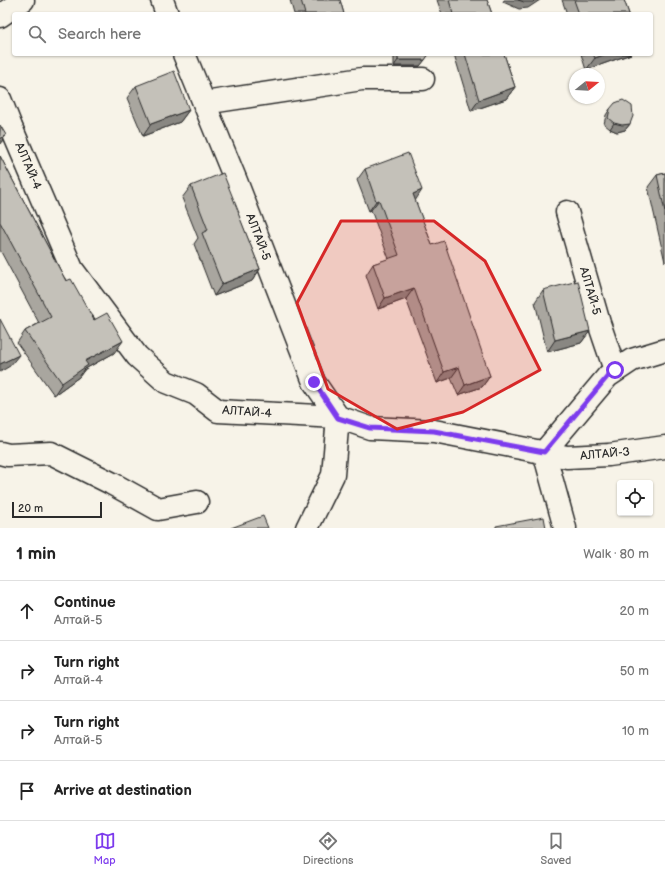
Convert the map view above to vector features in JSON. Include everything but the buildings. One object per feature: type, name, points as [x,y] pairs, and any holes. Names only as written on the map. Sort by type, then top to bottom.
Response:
[{"type":"street","points":[[0,16],[23,0]]},
{"type":"street","points":[[162,0],[166,12]]},
{"type":"street","name":"АЛТАЙ-5","points":[[185,56],[236,181],[314,382],[338,418]]},
{"type":"street","points":[[204,103],[362,79],[423,79]]},
{"type":"street","name":"АЛТАЙ-4","points":[[0,99],[72,269],[138,356],[166,382],[196,394],[218,411],[338,418],[370,428],[434,431],[544,452]]},
{"type":"street","name":"АЛТАЙ-5","points":[[567,212],[599,323],[615,370]]},
{"type":"street","points":[[565,528],[544,452],[608,376],[615,370],[632,360],[665,350]]},
{"type":"street","points":[[307,528],[333,474],[338,418]]},
{"type":"street","name":"АЛТАЙ-3","points":[[544,452],[568,457],[609,455],[665,447]]},
{"type":"street","points":[[0,453],[8,455],[51,453],[111,482],[158,509],[197,502]]},
{"type":"highlighted area","points":[[341,221],[434,221],[485,261],[540,370],[463,412],[397,429],[328,389],[297,303]]},
{"type":"route","points":[[314,382],[338,418],[370,428],[434,431],[544,452],[608,376],[615,370]]}]
